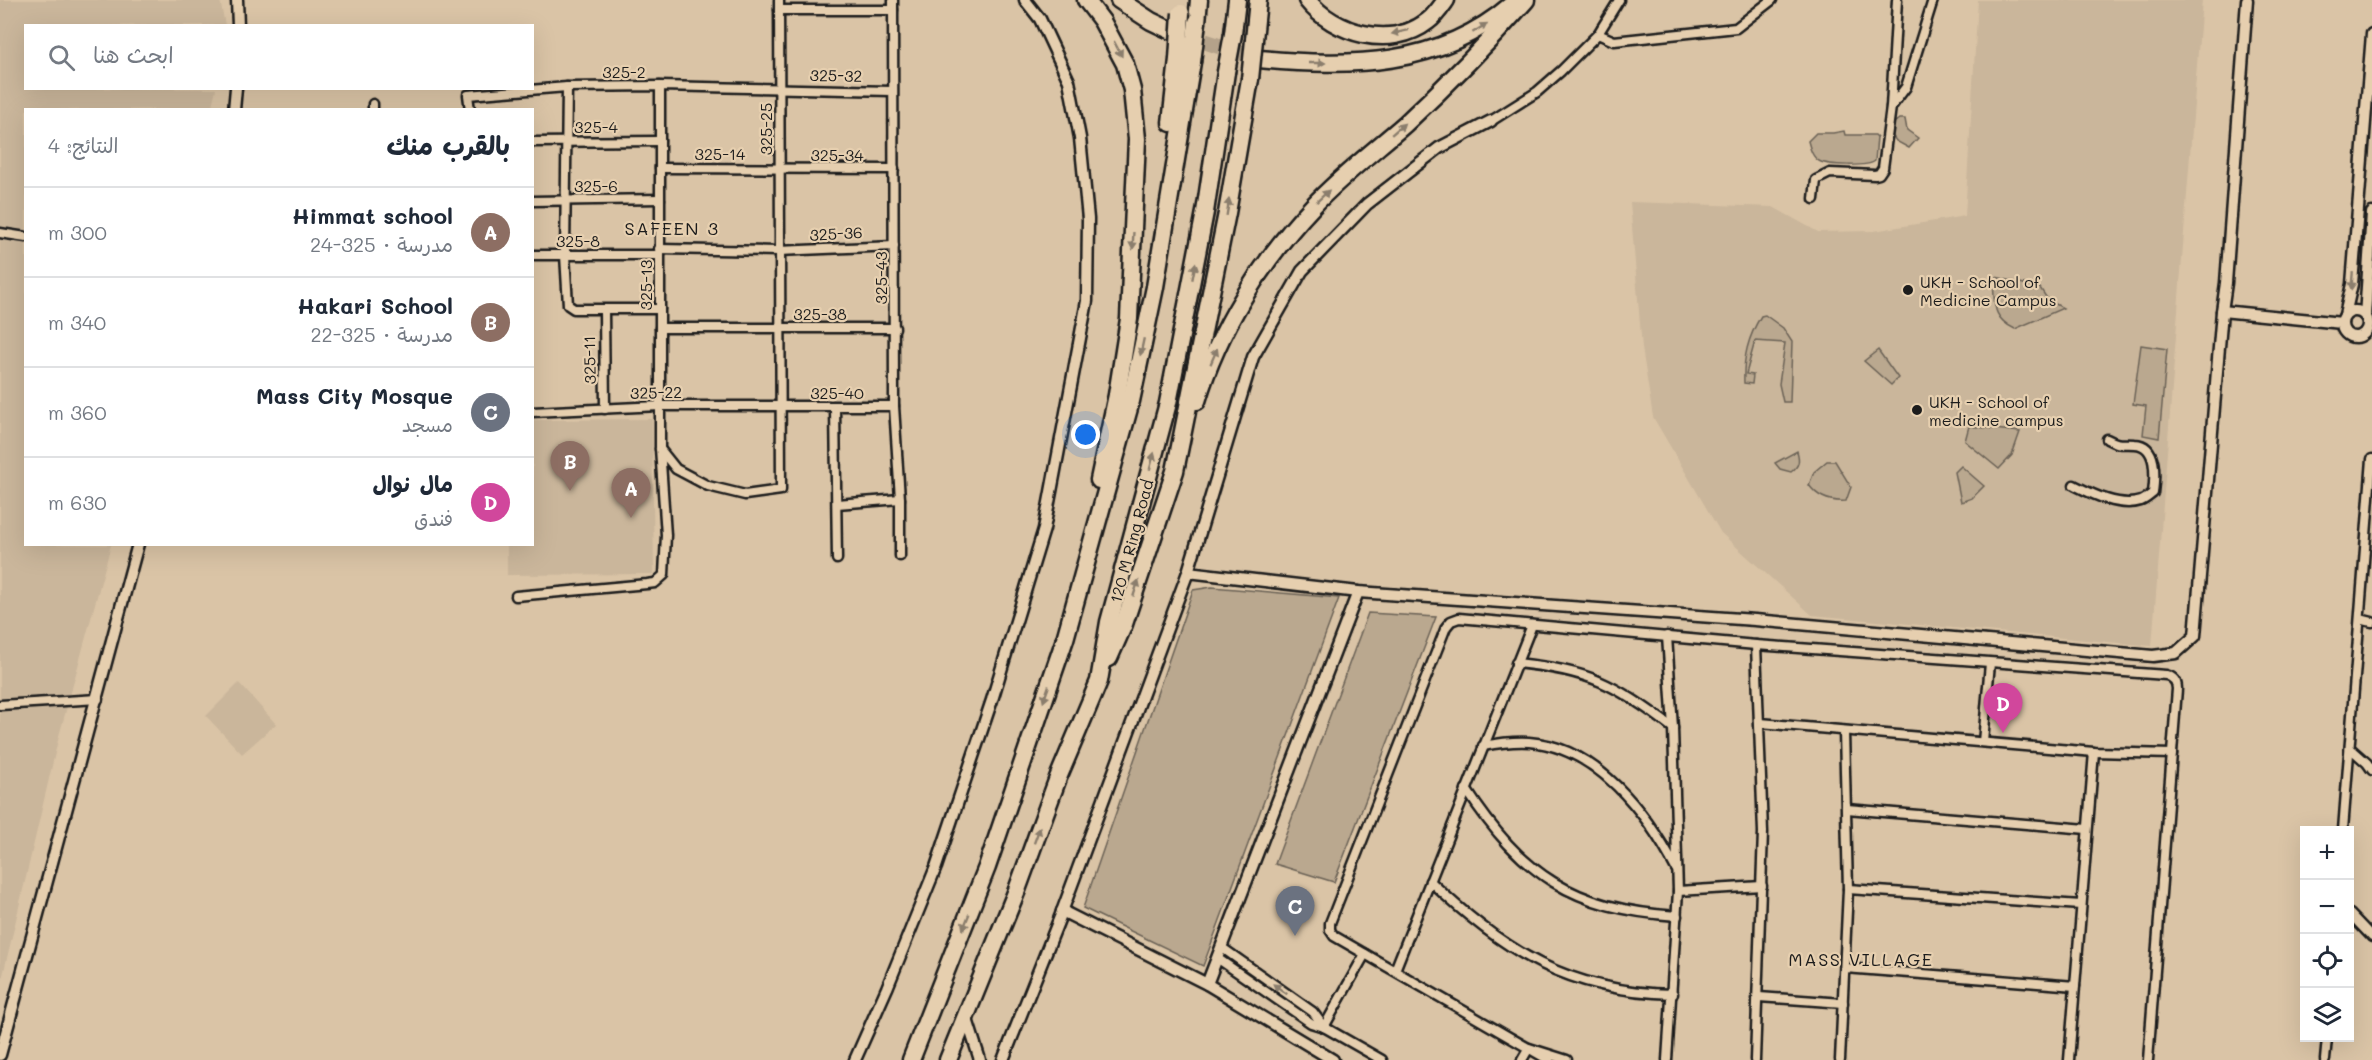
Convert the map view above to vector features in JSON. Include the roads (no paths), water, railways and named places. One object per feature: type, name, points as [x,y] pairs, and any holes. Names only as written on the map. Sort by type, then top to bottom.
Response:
[{"type":"highway","points":[[1065,639],[1124,355],[1131,300],[1137,165],[1136,114],[1130,76],[1102,21],[1086,0]]},
{"type":"highway","points":[[1119,0],[1151,21],[1172,30]]},
{"type":"highway","points":[[911,1060],[987,867],[1065,639],[1131,401],[1149,314],[1185,60],[1197,22],[1199,0]]},
{"type":"highway","name":"120 M Ring Road","points":[[948,1060],[1017,890],[1058,778],[1099,681],[1109,622],[1168,403],[1205,212],[1237,0]]},
{"type":"highway","points":[[1175,471],[1225,224],[1250,79],[1258,0]]},
{"type":"highway","points":[[1307,0],[1315,10],[1349,32],[1388,35],[1418,28],[1430,20],[1446,0]]},
{"type":"highway","points":[[1259,59],[1312,64],[1372,62],[1438,49],[1462,39],[1500,15],[1517,0]]},
{"type":"highway","points":[[1099,681],[1124,624],[1184,447],[1198,398],[1223,336],[1266,263],[1288,233],[1314,204],[1405,123],[1485,46],[1526,0]]},
{"type":"highway","points":[[1181,6],[1185,60]]},
{"type":"street","points":[[237,0],[238,24]]},
{"type":"street","name":"325-25","points":[[660,448],[676,469],[708,486],[745,495],[781,490],[778,251],[779,0]]},
{"type":"street","name":"325-43","points":[[893,0],[894,406],[900,499],[900,556]]},
{"type":"street","points":[[855,1060],[936,867],[999,677],[1044,529],[1087,301],[1088,219],[1080,138],[1069,81],[1040,19],[1025,0]]},
{"type":"street","points":[[1003,1060],[1062,910],[1188,572],[1253,357],[1302,271],[1367,204],[1439,148],[1491,121],[1537,92],[1598,34],[1619,0]]},
{"type":"street","points":[[1598,34],[1614,40],[1736,28],[1772,0]]},
{"type":"street","points":[[1814,199],[1816,180],[1830,173],[1879,174],[1883,168],[1891,107],[1897,0]]},
{"type":"street","points":[[1891,107],[1906,87],[1933,0]]},
{"type":"street","points":[[1188,572],[1358,592],[1755,620],[2153,656],[2176,653],[2195,636],[2226,283],[2247,0]]},
{"type":"street","points":[[779,10],[893,10]]},
{"type":"street","points":[[2372,37],[2352,284],[2344,319],[2344,331],[2351,336],[2368,333],[2372,213]]},
{"type":"street","name":"325-2","points":[[534,90],[660,86],[779,90]]},
{"type":"street","name":"325-13","points":[[516,596],[655,583],[664,575],[666,535],[660,448],[660,86]]},
{"type":"street","points":[[567,87],[565,255],[569,307],[604,310],[660,309]]},
{"type":"street","points":[[234,108],[236,90]]},
{"type":"street","name":"325-2","points":[[470,108],[468,95],[530,90]]},
{"type":"street","name":"325-32","points":[[779,90],[892,91]]},
{"type":"street","name":"325-4","points":[[534,142],[660,141]]},
{"type":"street","name":"325-14","points":[[660,168],[780,169]]},
{"type":"street","name":"325-34","points":[[780,169],[894,169]]},
{"type":"street","name":"325-6","points":[[534,201],[660,199]]},
{"type":"street","points":[[0,233],[24,237]]},
{"type":"street","name":"325-36","points":[[660,252],[778,251],[894,246]]},
{"type":"street","name":"325-8","points":[[534,255],[660,252]]},
{"type":"street","name":"325-11","points":[[604,310],[605,409]]},
{"type":"street","points":[[2222,311],[2344,319],[2358,311],[2368,318]]},
{"type":"street","name":"325-38","points":[[660,328],[895,328]]},
{"type":"street","name":"325-22","points":[[534,412],[660,406],[780,407]]},
{"type":"street","name":"325-40","points":[[780,407],[894,406]]},
{"type":"street","points":[[835,407],[837,559]]},
{"type":"street","points":[[2074,485],[2094,495],[2124,502],[2142,501],[2153,493],[2153,458],[2147,449],[2137,444],[2121,446],[2107,439]]},
{"type":"street","points":[[2343,826],[2372,459]]},
{"type":"street","points":[[837,504],[900,499]]},
{"type":"street","points":[[0,1055],[3,1030],[98,699],[137,546]]},
{"type":"street","points":[[1207,984],[1358,592]]},
{"type":"street","points":[[1549,1060],[1334,936],[1330,930],[1330,923],[1446,627],[1451,621],[1459,618],[1756,645],[2169,676],[2175,680],[2177,686],[2148,1060]]},
{"type":"street","points":[[2360,619],[2372,622]]},
{"type":"street","points":[[1395,970],[1532,625]]},
{"type":"street","points":[[1667,636],[1673,728],[1678,891],[1667,1060]]},
{"type":"street","points":[[1755,1060],[1762,886],[1760,723],[1756,645]]},
{"type":"street","points":[[1516,663],[1570,671],[1606,683],[1630,696],[1673,728]]},
{"type":"street","points":[[1983,742],[1990,663]]},
{"type":"street","points":[[0,705],[98,699]]},
{"type":"street","points":[[1760,723],[2094,752],[2172,754]]},
{"type":"street","points":[[1840,1060],[1848,889],[1844,732]]},
{"type":"street","points":[[1483,746],[1515,741],[1532,742],[1571,753],[1593,766],[1621,791],[1642,816],[1666,850],[1677,873]]},
{"type":"street","points":[[2350,748],[2372,770]]},
{"type":"street","points":[[2069,1060],[2094,752]]},
{"type":"street","points":[[1466,789],[1506,843],[1528,865],[1553,882],[1575,894],[1622,910],[1677,916]]},
{"type":"street","points":[[1847,809],[2087,829]]},
{"type":"street","points":[[1430,880],[1474,922],[1494,937],[1552,969],[1586,981],[1632,992],[1673,994]]},
{"type":"street","points":[[1678,891],[1762,886]]},
{"type":"street","points":[[1848,889],[2081,905]]},
{"type":"street","points":[[1062,910],[1207,984],[1333,1060]]},
{"type":"street","points":[[2354,919],[2372,937]]},
{"type":"street","points":[[1221,947],[1316,1015],[1324,1027]]},
{"type":"street","points":[[1324,1027],[1365,954]]},
{"type":"street","points":[[1217,958],[1311,1023],[1324,1027],[1382,1060]]},
{"type":"street","points":[[1237,972],[1243,962]]},
{"type":"street","points":[[1845,969],[2076,986]]},
{"type":"street","points":[[1759,997],[1843,1003]]},
{"type":"street","points":[[966,1016],[980,1060]]},
{"type":"street","points":[[2325,1060],[2327,1042]]},
{"type":"street","points":[[1522,1060],[1529,1048]]},
{"type":"street","points":[[1529,1048],[1567,1060]]},
{"type":"tunnel","points":[[1182,34],[1259,59]]},
{"type":"place","name":"UKH - School of Medicine Campus","points":[[1908,290]]},
{"type":"place","name":"UKH - School of medicine campus","points":[[1917,410]]},
{"type":"place","name":"Hakari School","points":[[570,491]]},
{"type":"place","name":"Himmat school","points":[[631,518]]},
{"type":"place","name":"مال نوال","points":[[2003,733]]},
{"type":"place","name":"Mass City Mosque","points":[[1295,936]]},
{"type":"district","name":"SAFEEN 3","points":[[672,228]]},
{"type":"district","name":"MASS VILLAGE","points":[[1861,959]]}]
